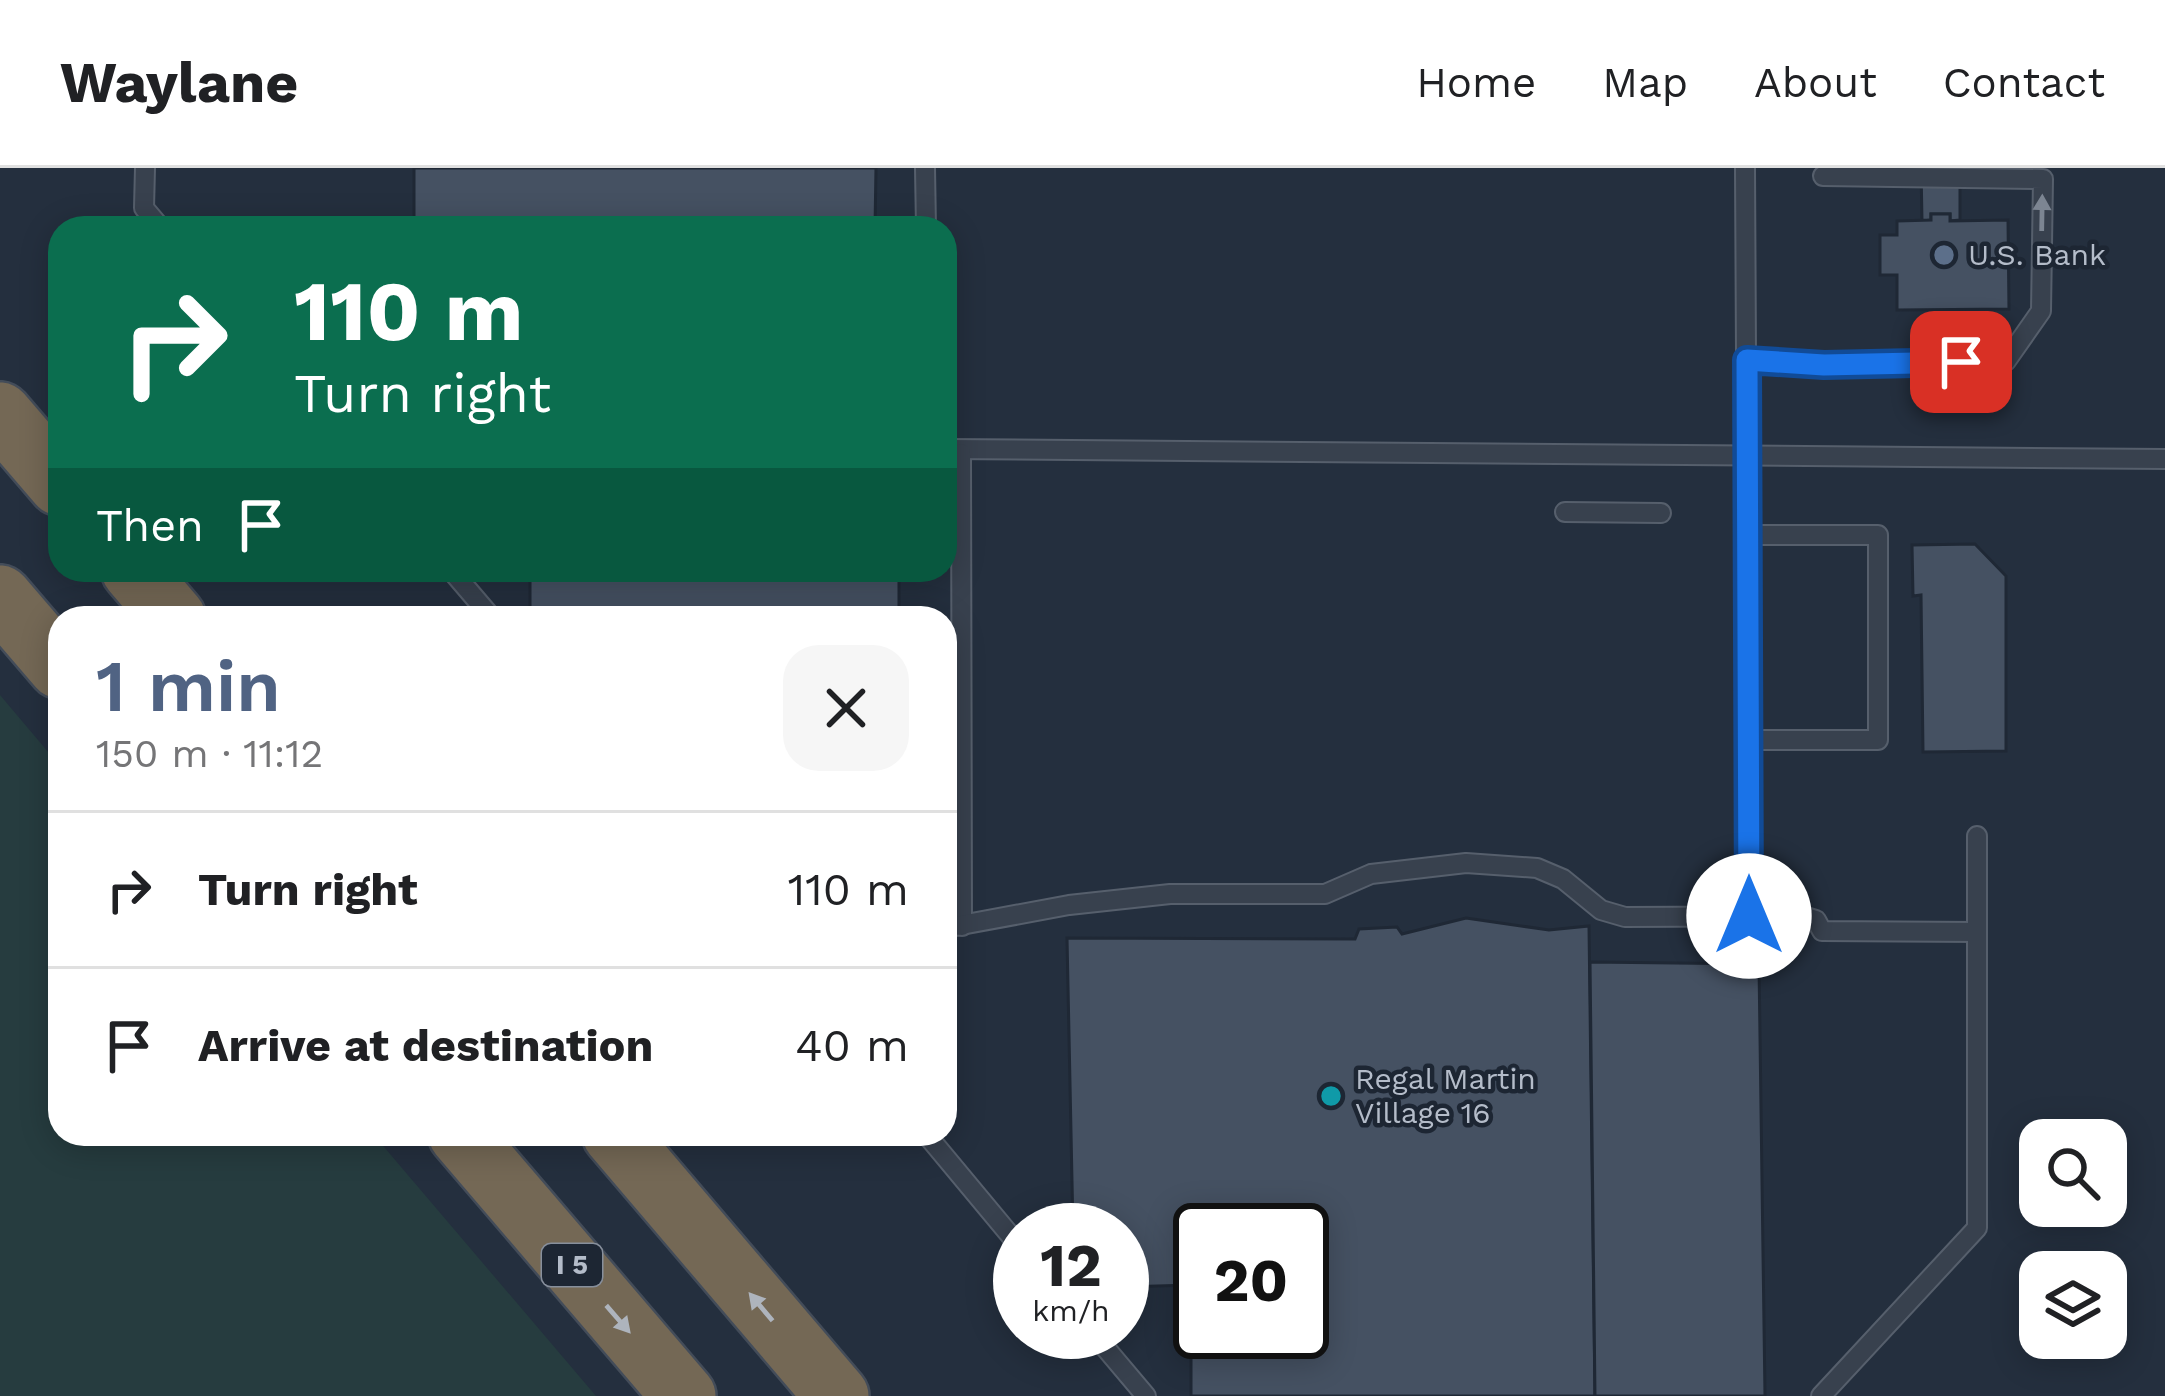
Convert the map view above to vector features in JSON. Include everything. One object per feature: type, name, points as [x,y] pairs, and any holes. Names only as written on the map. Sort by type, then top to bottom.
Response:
[{"type":"highway","points":[[0,414],[48,470]]},
{"type":"highway","points":[[143,582],[164,606]]},
{"type":"highway","points":[[0,597],[48,653]]},
{"type":"highway","name":"I 5","points":[[470,1146],[684,1396]]},
{"type":"highway","points":[[624,1146],[837,1396]]},
{"type":"lane","points":[[145,168],[144,208],[151,216]]},
{"type":"lane","points":[[925,168],[926,216]]},
{"type":"lane","points":[[1745,168],[1749,916]]},
{"type":"lane","points":[[1747,360],[1824,365],[2006,361],[2041,311],[2043,179],[1823,176]]},
{"type":"lane","points":[[957,451],[2165,460]]},
{"type":"lane","points":[[1565,512],[1661,513]]},
{"type":"lane","points":[[1748,536],[1878,536],[1878,740],[1749,740]]},
{"type":"lane","points":[[461,582],[482,606]]},
{"type":"lane","points":[[1821,1396],[1977,1228],[1977,836]]},
{"type":"lane","points":[[957,926],[1069,905],[1171,894],[1325,893],[1371,874],[1466,863],[1537,868],[1563,879],[1601,910],[1625,917],[1803,916],[1816,920],[1822,931],[1977,932]]},
{"type":"lane","points":[[936,1146],[993,1215]]},
{"type":"lane","points":[[1115,1359],[1146,1396]]},
{"type":"green space","points":[[0,695],[48,752],[48,1146],[383,1146],[596,1396],[0,1396]]},
{"type":"building","points":[[414,168],[876,168],[875,216],[414,216]]},
{"type":"building","points":[[1921,168],[1960,168],[1960,220],[1950,221],[1950,214],[1931,214],[1931,220],[1922,221]]},
{"type":"building","name":"U.S. Bank","points":[[1931,214],[1950,214],[1950,221],[2008,220],[2009,309],[1897,310],[1897,275],[1880,275],[1880,235],[1897,235],[1897,221],[1931,220]]},
{"type":"building","points":[[1975,544],[2006,576],[2006,751],[1923,752],[1921,595],[1913,596],[1912,545]]},
{"type":"building","points":[[530,582],[899,582],[899,606],[530,606]]},
{"type":"building","name":"Regal Martin Village 16","points":[[1466,918],[1549,930],[1589,926],[1595,1396],[1191,1396],[1191,1359],[1329,1359],[1329,1203],[1173,1203],[1173,1286],[1149,1286],[1149,1203],[1072,1203],[1067,938],[1355,939],[1359,929],[1397,927],[1402,934]]},
{"type":"building","points":[[1590,962],[1759,964],[1765,1396],[1595,1396]]},
{"type":"place","name":"U.S. Bank","points":[[1944,255]]},
{"type":"place","name":"Regal Martin Village 16","points":[[1331,1096]]},
{"type":"route","points":[[1749,916],[1747,360],[1824,365],[1961,362]]}]
